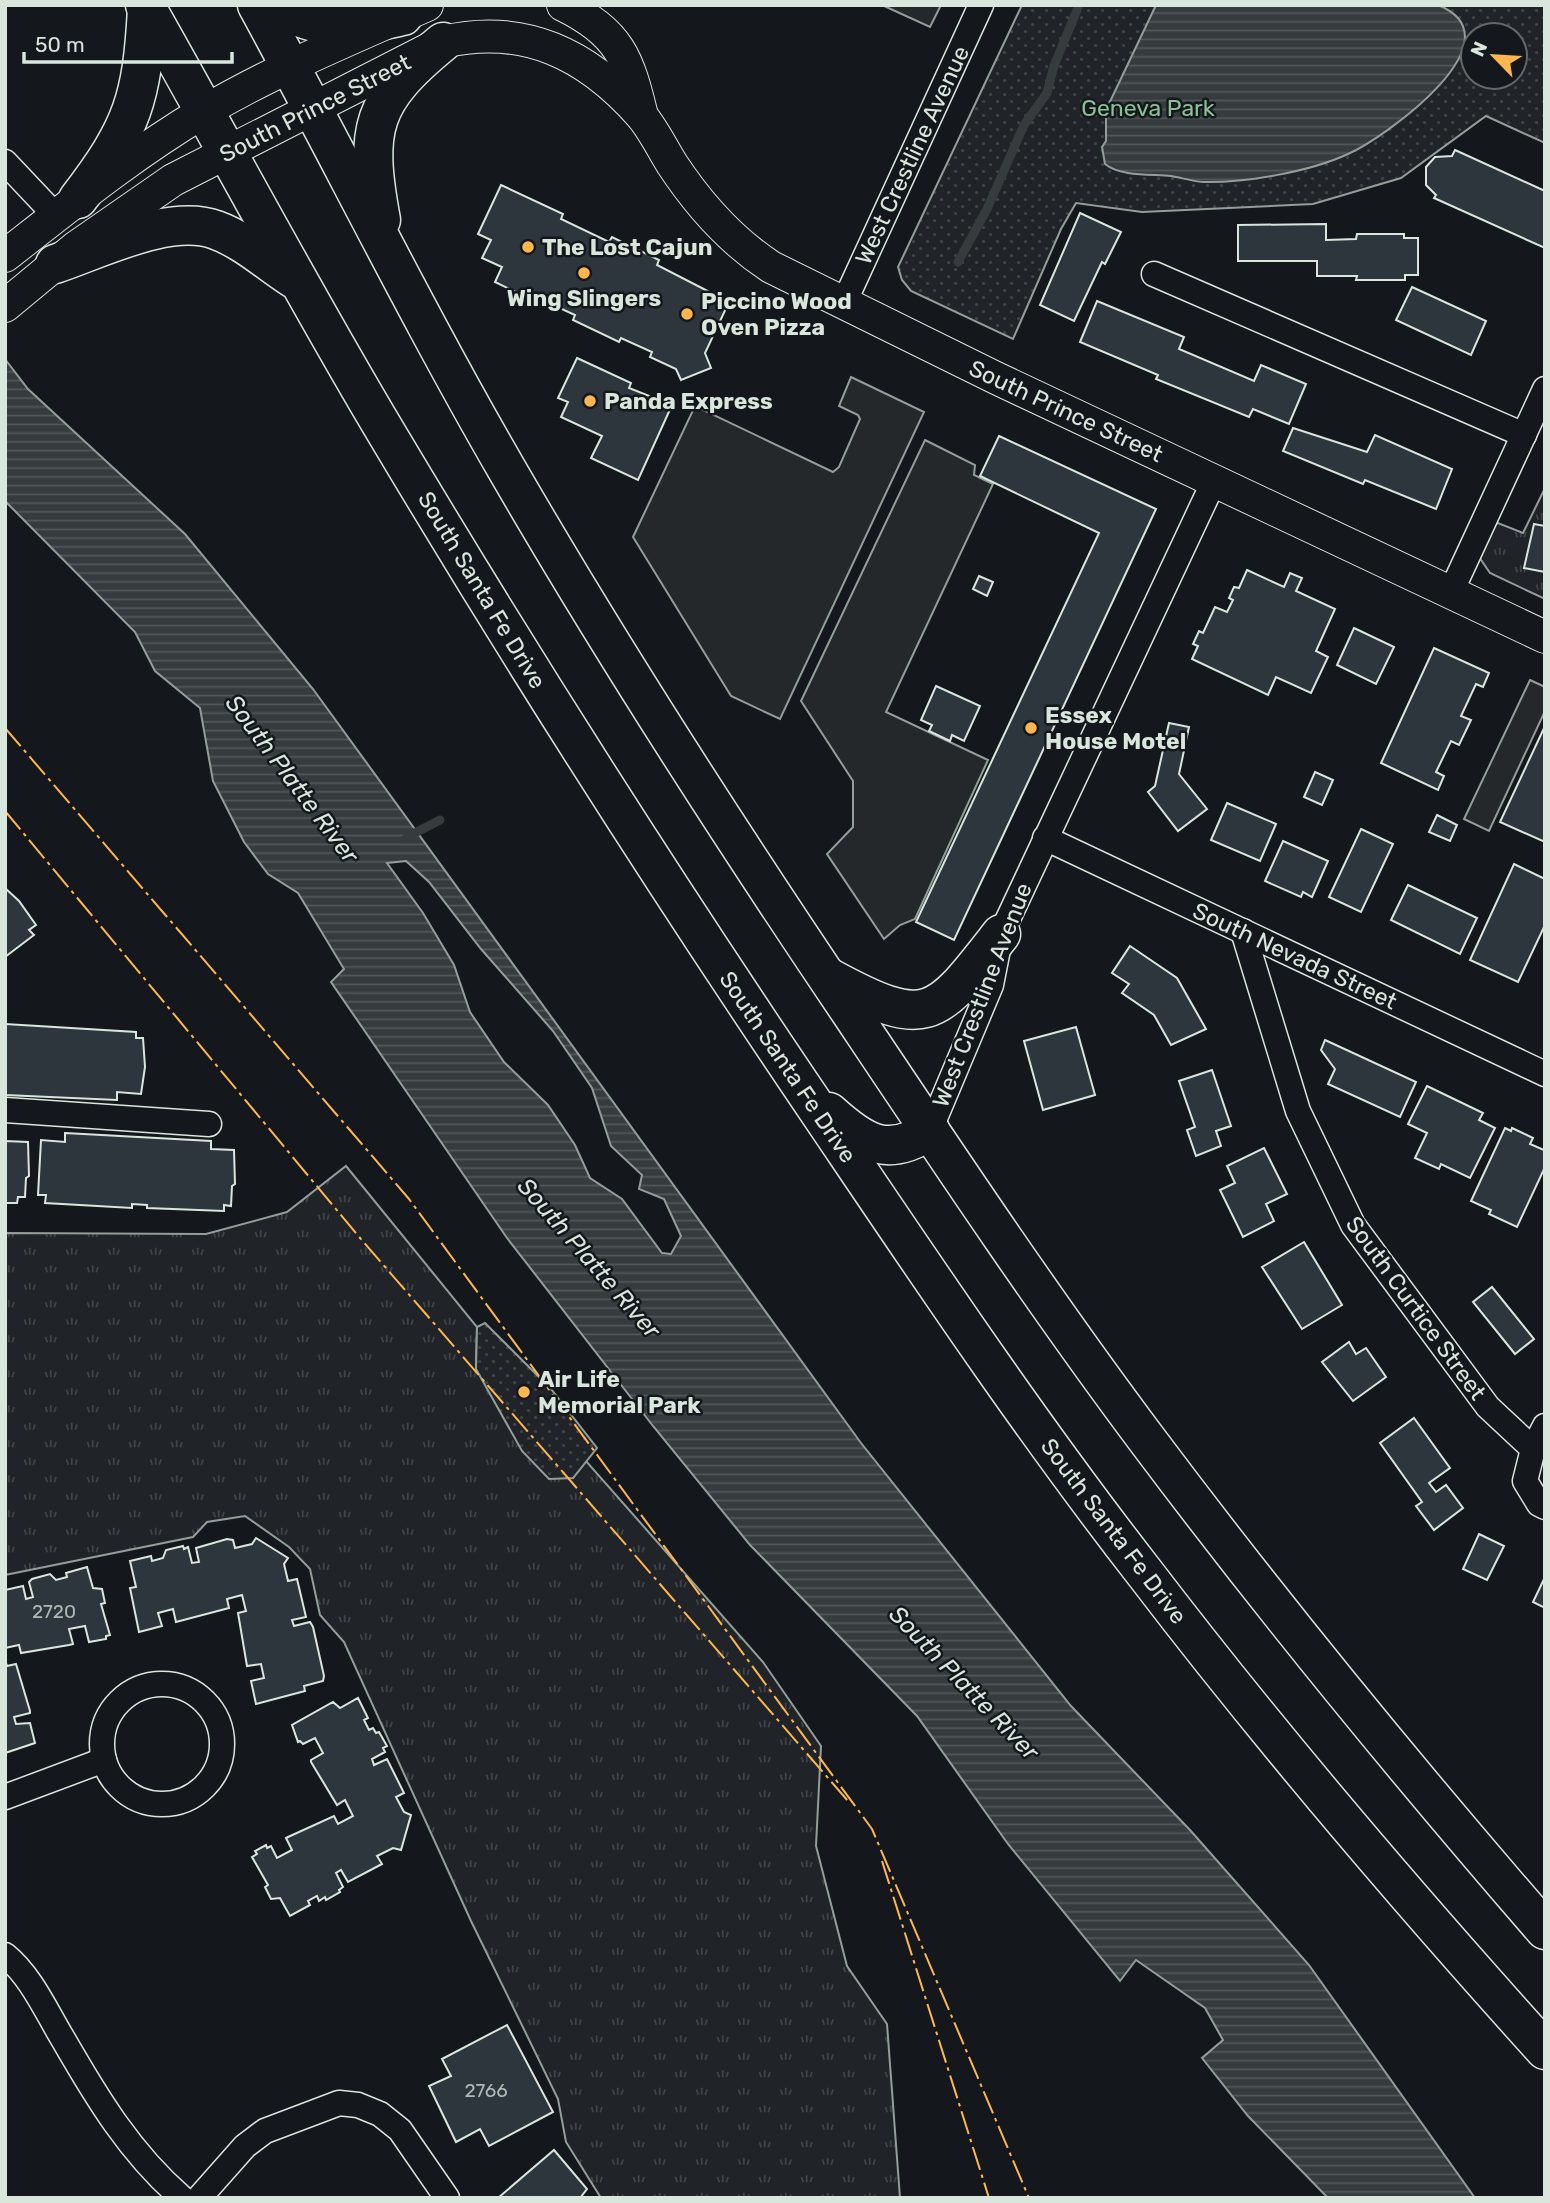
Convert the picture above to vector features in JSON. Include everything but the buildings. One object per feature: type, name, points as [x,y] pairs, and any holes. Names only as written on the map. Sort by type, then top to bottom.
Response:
[{"type":"highway","points":[[257,5],[387,253],[503,464],[678,754],[827,977],[930,1130],[1145,1437],[1241,1564],[1385,1743],[1545,1930]]},
{"type":"highway","points":[[275,5],[304,21],[338,28],[415,11]]},
{"type":"highway","points":[[67,207],[110,157],[133,110],[142,71],[146,7]]},
{"type":"highway","name":"South Santa Fe Drive","points":[[146,7],[386,432],[575,740],[673,896],[940,1292],[1142,1571],[1372,1855],[1545,2050]]},
{"type":"highway","points":[[387,253],[374,170],[375,138],[380,115],[397,83],[443,42]]},
{"type":"highway","points":[[55,264],[162,228],[196,224],[229,236],[301,285]]},
{"type":"highway","points":[[827,977],[890,1009],[923,1009],[942,1002],[956,991],[1001,934]]},
{"type":"highway","points":[[804,1090],[855,1133],[880,1145],[905,1144],[930,1130]]},
{"type":"street","name":"South Prince Street","points":[[563,5],[598,26],[620,49],[630,64],[642,116]]},
{"type":"street","name":"West Crestline Avenue","points":[[843,305],[981,5]]},
{"type":"street","name":"South Prince Street","points":[[5,256],[142,151],[206,111],[291,67],[415,11]]},
{"type":"street","name":"South Prince Street","points":[[13,299],[123,212],[173,180],[443,42],[484,34],[535,41],[582,64],[642,116],[694,195],[736,241],[771,267],[843,305],[1545,637]]},
{"type":"street","points":[[5,162],[67,207]]},
{"type":"street","points":[[1154,274],[1524,435]]},
{"type":"street","points":[[1451,592],[1545,389]]},
{"type":"street","name":"West Crestline Avenue","points":[[930,1130],[991,985],[1001,934],[1214,481]]},
{"type":"street","name":"South Nevada Street","points":[[1045,838],[1545,1074]]},
{"type":"street","name":"South Curtice Street","points":[[1242,931],[1298,1111],[1353,1225],[1488,1406],[1533,1449]]},
{"type":"street","points":[[5,1110],[208,1124]]},
{"type":"street","points":[[1545,1426],[1533,1449],[1525,1481],[1539,1504],[1545,1507]]},
{"type":"street","points":[[170,1684],[192,1691],[210,1706],[221,1728],[223,1751],[215,1774],[200,1792],[179,1803],[155,1805],[133,1797],[114,1782],[104,1760],[102,1737],[110,1714],[125,1696],[146,1685],[170,1684]]},
{"type":"street","points":[[5,1797],[104,1760]]},
{"type":"street","points":[[5,1955],[26,1978],[111,2120],[152,2172],[182,2198]]},
{"type":"street","points":[[199,2198],[245,2146],[265,2131],[339,2103],[358,2105],[380,2114],[400,2130],[447,2198]]},
{"type":"green space","name":"Geneva Park","points":[[1022,5],[1545,5],[1545,143],[1486,116],[1401,178],[1313,204],[1142,212],[1076,203],[1061,229],[1013,339],[911,291],[902,280],[898,267]]},
{"type":"green space","points":[[1545,488],[1545,599],[1490,573],[1477,554],[1490,527],[1498,523],[1523,533]]},
{"type":"green space","points":[[346,1166],[477,1327],[476,1369],[573,1478],[586,1461],[763,1662],[821,1746],[816,1846],[847,1966],[887,2024],[900,2198],[601,2198],[566,2142],[558,2099],[471,1921],[344,1642],[320,1615],[310,1569],[289,1547],[245,1516],[207,1522],[193,1537],[5,1575],[5,1233],[206,1234],[287,1212]]},
{"type":"green space","points":[[485,1323],[551,1389],[597,1448],[573,1478],[549,1479],[522,1451],[476,1369],[477,1327]]},
{"type":"shaded area","points":[[882,5],[941,5],[930,27]]},
{"type":"shaded area","points":[[851,377],[924,412],[780,719],[731,696],[633,537],[695,406],[833,472],[839,467],[860,419],[858,415],[839,406]]},
{"type":"shaded area","points":[[925,440],[975,465],[974,475],[993,484],[886,712],[988,760],[915,919],[900,925],[884,939],[827,854],[853,827],[853,781],[801,701]]},
{"type":"shaded area","points":[[1530,680],[1545,687],[1545,711],[1489,831],[1464,819]]},
{"type":"water","points":[[1156,5],[1438,5],[1460,20],[1459,55],[1439,86],[1390,128],[1366,144],[1315,166],[1277,175],[1220,182],[1199,182],[1171,176],[1119,171],[1105,164],[1102,147],[1106,141],[1106,110]]},
{"type":"water","name":"South Platte River","points":[[5,359],[28,389],[185,534],[313,689],[861,1443],[1071,1706],[1190,1830],[1309,1965],[1475,2198],[1328,2198],[1248,2116],[1202,2058],[1223,2040],[1205,2008],[1136,1960],[1120,1981],[1008,1844],[917,1716],[750,1545],[653,1426],[507,1238],[331,982],[344,969],[298,893],[268,874],[244,842],[213,781],[200,708],[155,671],[135,632],[5,501]],"holes":[[[406,861],[429,882],[481,949],[553,1031],[592,1088],[611,1146],[642,1175],[639,1189],[664,1199],[681,1236],[671,1254],[662,1253],[622,1199],[590,1178],[575,1145],[548,1105],[504,1062],[470,1012],[454,965],[423,913],[387,863]]]},
{"type":"waterway","points":[[958,262],[987,209],[1024,125],[1047,93],[1054,66],[1079,5]]},
{"type":"waterway","points":[[407,837],[440,820]]},
{"type":"power","points":[[5,728],[409,1199],[872,1829],[1029,2198]]},
{"type":"power","points":[[5,811],[360,1238],[848,1801]]},
{"type":"power","points":[[882,1861],[989,2198]]},
{"type":"place","name":"The Lost Cajun","points":[[528,247]]},
{"type":"place","name":"Wing Slingers","points":[[584,273]]},
{"type":"place","name":"Piccino Wood Oven Pizza","points":[[687,314]]},
{"type":"place","name":"Panda Express","points":[[590,401]]},
{"type":"place","name":"Essex House Motel","points":[[1031,728]]},
{"type":"place","name":"Air Life Memorial Park","points":[[524,1392]]}]
